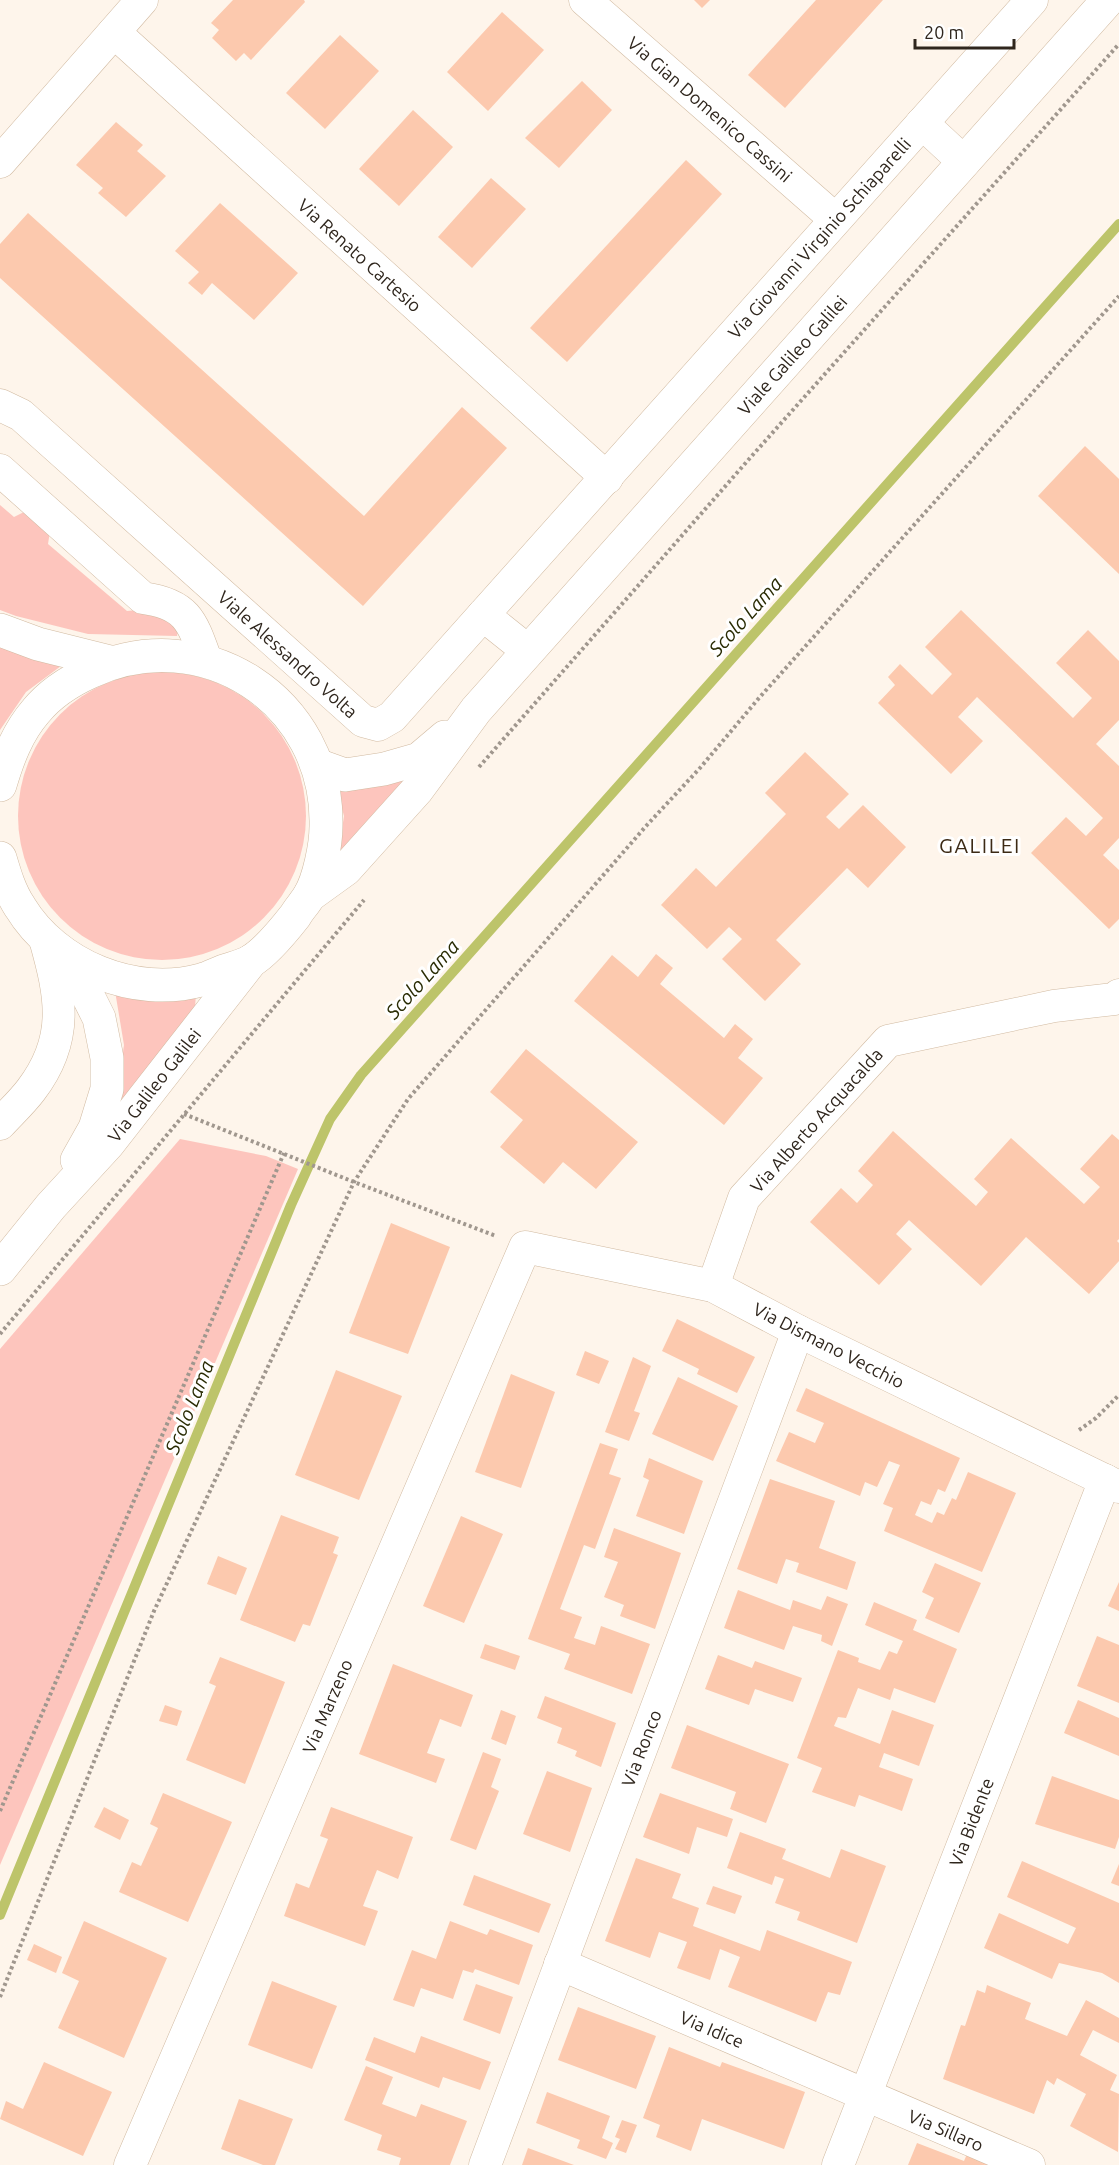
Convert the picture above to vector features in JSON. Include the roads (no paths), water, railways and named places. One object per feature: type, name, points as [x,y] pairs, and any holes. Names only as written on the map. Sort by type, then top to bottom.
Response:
[{"type":"main road","name":"Viale Galileo Galilei","points":[[476,711],[1108,0]]},
{"type":"main road","points":[[0,630],[38,644],[110,662]]},
{"type":"main road","points":[[0,785],[11,749],[36,711],[70,681],[110,662],[158,654],[206,660],[242,675],[274,699],[300,729],[317,765],[325,795],[326,827],[322,858],[310,895]]},
{"type":"main road","points":[[317,765],[345,775],[384,769],[419,759],[476,711]]},
{"type":"main road","points":[[0,858],[10,899],[57,949],[110,978],[156,985],[201,981],[251,961],[283,931],[310,895],[346,869],[417,790],[476,711]]},
{"type":"main road","name":"Via Galileo Galilei","points":[[51,1206],[95,1128],[107,1089],[106,1058],[99,1018],[57,949]]},
{"type":"main road","name":"Via Galileo Galilei","points":[[0,1269],[51,1206],[108,1144],[251,961]]},
{"type":"street","points":[[0,162],[142,0]]},
{"type":"street","name":"Via Gian Domenico Cassini","points":[[585,0],[836,219]]},
{"type":"street","name":"Via Giovanni Virginio Schiaparelli","points":[[606,477],[1032,0]]},
{"type":"street","name":"Via Renato Cartesio","points":[[114,32],[606,477]]},
{"type":"street","points":[[922,123],[964,162]]},
{"type":"street","name":"Viale Alessandro Volta","points":[[0,405],[21,415],[363,721],[378,725],[392,717],[606,477]]},
{"type":"street","points":[[0,470],[143,598],[165,601],[188,617],[206,660]]},
{"type":"street","points":[[165,601],[169,591],[189,566]]},
{"type":"street","points":[[483,615],[528,651]]},
{"type":"street","points":[[262,631],[275,662],[274,699]]},
{"type":"street","points":[[0,1124],[32,1089],[46,1066],[56,1042],[60,1012],[57,949]]},
{"type":"street","name":"Via Alberto Acquacalda","points":[[713,1286],[744,1198],[888,1041],[1054,1006],[1114,999],[1119,994]]},
{"type":"street","name":"Via Dismano Vecchio","points":[[525,1247],[713,1286],[798,1331],[1112,1484]]},
{"type":"street","name":"Via Marzeno","points":[[130,2165],[525,1247]]},
{"type":"street","name":"Via Ronco","points":[[485,2165],[798,1331]]},
{"type":"street","name":"Via Bidente","points":[[838,2165],[864,2095],[1112,1484]]},
{"type":"street","name":"Via Idice","points":[[560,1964],[864,2095]]},
{"type":"street","name":"Via Sillaro","points":[[864,2095],[1029,2165]]},
{"type":"waterway","name":"Scolo Lama","points":[[0,1915],[291,1205],[330,1119],[361,1075],[1119,224]]},
{"type":"district","name":"GALILEI","points":[[980,845]]}]
